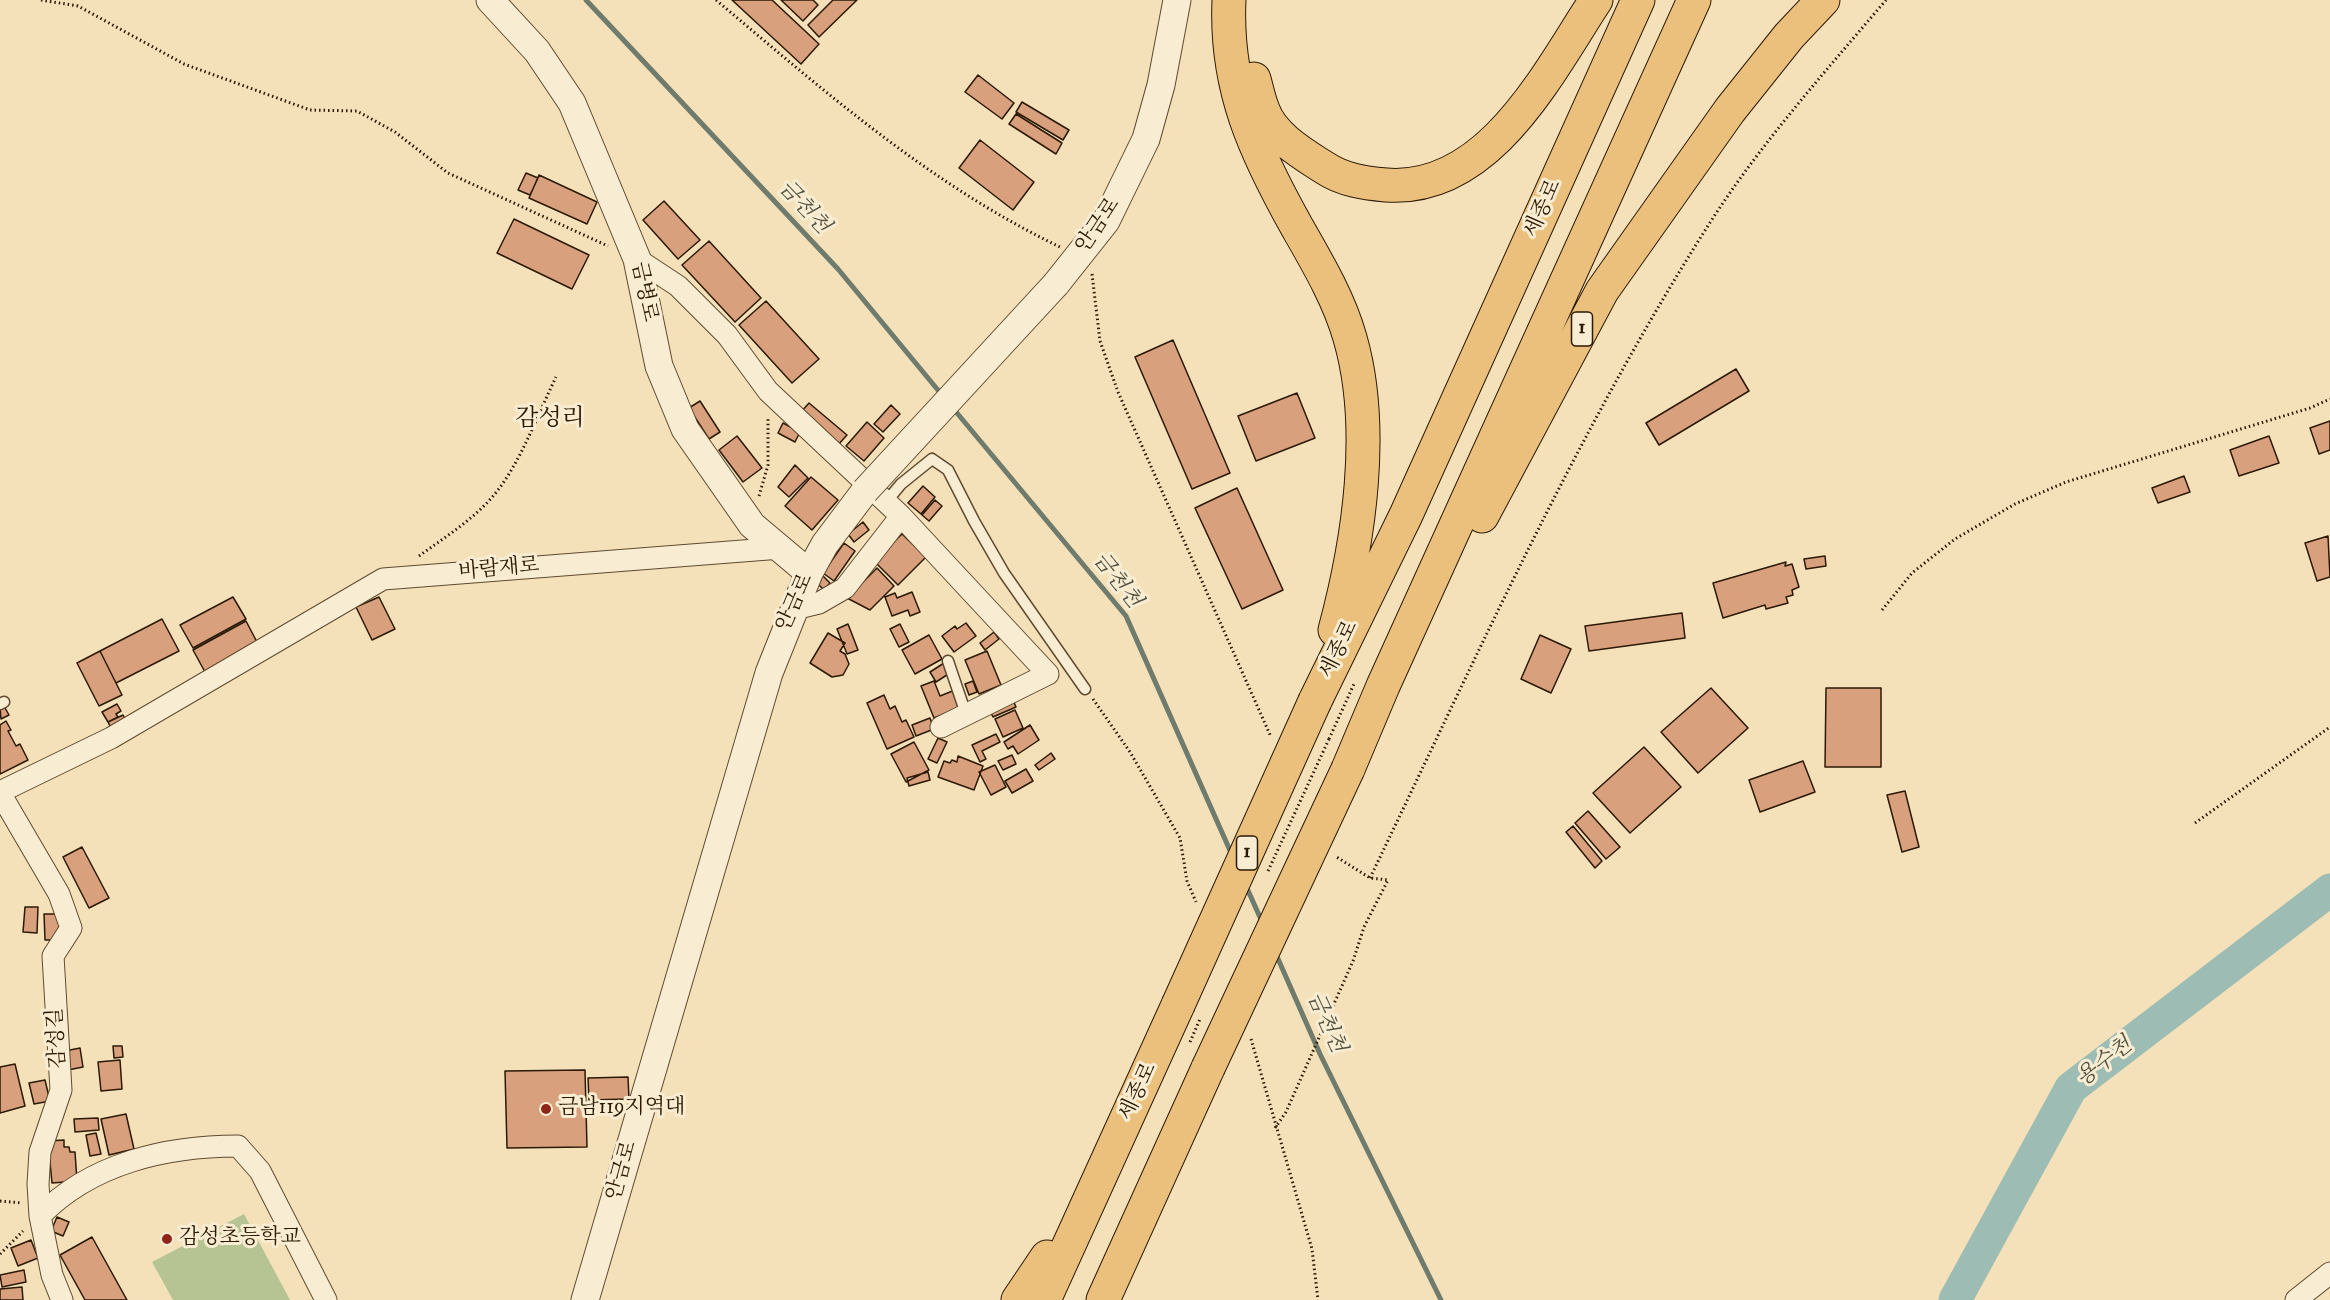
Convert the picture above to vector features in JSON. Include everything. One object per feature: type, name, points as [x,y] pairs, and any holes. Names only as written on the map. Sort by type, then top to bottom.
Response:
[{"type":"highway","name":"1","points":[[1229,0],[1228,34],[1233,77],[1245,122],[1263,164],[1325,278],[1350,337],[1362,394],[1361,469],[1356,535],[1343,601],[1315,701]]},
{"type":"highway","points":[[1251,0],[1246,35],[1251,67],[1263,112],[1281,136],[1338,177],[1373,184],[1407,187],[1452,172],[1492,144],[1532,99],[1596,0]]},
{"type":"highway","name":"세종로","points":[[1044,1300],[1315,701],[1406,515],[1638,0]]},
{"type":"highway","points":[[1383,686],[1694,0]]},
{"type":"highway","name":"1","points":[[1103,1300],[1208,1068],[1348,769],[1383,686],[1476,527],[1602,291],[1730,110],[1789,36],[1823,0]]},
{"type":"highway","points":[[1018,1300],[1103,1170]]},
{"type":"street","name":"금병로","points":[[490,0],[537,51],[572,103],[637,259],[658,366],[685,429],[752,525],[809,573]]},
{"type":"street","name":"안금로","points":[[585,1300],[768,673],[809,573],[825,544],[884,503],[1106,221],[1146,139],[1161,85],[1177,0]]},
{"type":"street","points":[[637,259],[678,286],[727,335],[768,391],[884,503],[1048,674],[941,727]]},
{"type":"street","points":[[794,609],[819,603],[845,588],[884,503]]},
{"type":"street","name":"바람재로","points":[[240,665],[383,579],[781,548]]},
{"type":"street","name":"감성길","points":[[62,1300],[52,1275],[40,1216],[40,1152],[61,1090],[53,956],[71,928],[59,894],[0,793],[111,738],[240,665]]},
{"type":"street","points":[[40,1216],[61,1195],[81,1183],[144,1157],[195,1146],[238,1146],[260,1171],[326,1300]]},
{"type":"street","points":[[2296,1300],[2330,1272]]},
{"type":"lane","points":[[884,503],[902,484],[932,459],[948,470],[1004,573],[1085,689]]},
{"type":"lane","points":[[948,661],[966,714]]},
{"type":"path","points":[[40,0],[78,6],[184,64],[310,110],[357,111],[395,132],[448,172],[637,259]]},
{"type":"path","points":[[716,0],[813,82],[914,161],[1001,216],[1078,257],[1094,276],[1100,341],[1118,392],[1274,743]]},
{"type":"path","points":[[1370,878],[1573,463],[1650,320],[1712,220],[1771,136],[1886,0]]},
{"type":"path","points":[[405,578],[416,559],[472,517],[495,494],[518,454],[556,377]]},
{"type":"path","points":[[752,525],[768,465],[768,391]]},
{"type":"path","points":[[1882,610],[1912,573],[1954,538],[2015,504],[2066,482],[2310,408],[2330,399]]},
{"type":"path","points":[[2195,823],[2330,727]]},
{"type":"path","points":[[1297,794],[1302,804]]},
{"type":"path","points":[[1275,1128],[1286,1112],[1353,961],[1364,927],[1388,880],[1370,878],[1338,860],[1333,853]]},
{"type":"path","points":[[0,1254],[40,1216]]},
{"type":"green space","points":[[244,1214],[290,1300],[173,1300],[152,1262]]},
{"type":"building","points":[[732,0],[772,0],[819,44],[801,64]]},
{"type":"building","points":[[781,0],[813,0],[818,5],[803,21]]},
{"type":"building","points":[[833,0],[857,0],[819,37],[808,25]]},
{"type":"building","points":[[978,75],[1014,103],[1002,119],[965,92]]},
{"type":"building","points":[[1022,102],[1069,130],[1063,140],[1016,112]]},
{"type":"building","points":[[1016,114],[1062,143],[1056,154],[1009,124]]},
{"type":"building","points":[[980,140],[1034,182],[1013,210],[959,168]]},
{"type":"building","points":[[526,173],[538,178],[530,195],[518,190]]},
{"type":"building","points":[[539,175],[597,202],[587,224],[529,198]]},
{"type":"building","points":[[664,201],[700,240],[678,259],[643,220]]},
{"type":"building","points":[[514,219],[589,255],[572,289],[497,253]]},
{"type":"building","points":[[709,241],[761,298],[735,322],[682,265]]},
{"type":"building","points":[[766,301],[819,359],[792,383],[739,325]]},
{"type":"building","points":[[1173,340],[1230,473],[1192,489],[1135,357]]},
{"type":"building","points":[[1736,369],[1749,391],[1659,445],[1646,423]]},
{"type":"building","points":[[1297,393],[1315,438],[1256,461],[1238,416]]},
{"type":"building","points":[[700,401],[720,432],[709,439],[689,408]]},
{"type":"building","points":[[809,403],[847,435],[838,445],[800,413]]},
{"type":"building","points":[[891,405],[900,414],[883,432],[874,424]]},
{"type":"building","points":[[2330,421],[2330,450],[2319,454],[2310,428]]},
{"type":"building","points":[[867,422],[884,438],[864,461],[846,446]]},
{"type":"building","points":[[783,423],[800,432],[795,442],[778,433]]},
{"type":"building","points":[[737,436],[762,468],[743,482],[719,450]]},
{"type":"building","points":[[2269,436],[2279,463],[2239,476],[2230,450]]},
{"type":"building","points":[[795,465],[808,478],[789,497],[778,487]]},
{"type":"building","points":[[2184,476],[2190,492],[2158,503],[2152,488]]},
{"type":"building","points":[[811,477],[838,500],[812,530],[785,506]]},
{"type":"building","points":[[923,486],[935,497],[921,514],[908,503]]},
{"type":"building","points":[[1237,488],[1283,590],[1242,609],[1195,508]]},
{"type":"building","points":[[935,500],[942,506],[929,521],[922,515]]},
{"type":"building","points":[[863,522],[869,530],[854,542],[848,534]]},
{"type":"building","points":[[902,534],[926,557],[898,585],[874,561]]},
{"type":"building","points":[[2328,536],[2330,577],[2317,581],[2305,543]]},
{"type":"building","points":[[844,543],[855,551],[834,581],[823,573]]},
{"type":"building","points":[[1825,556],[1826,566],[1806,569],[1804,559]]},
{"type":"building","points":[[1786,562],[1785,566],[1792,564],[1799,587],[1792,590],[1793,595],[1786,597],[1788,603],[1766,609],[1765,605],[1723,618],[1713,583]]},
{"type":"building","points":[[877,568],[894,586],[870,610],[847,598]]},
{"type":"building","points":[[822,575],[830,583],[824,590],[816,582]]},
{"type":"building","points":[[912,592],[920,612],[910,616],[908,610],[892,616],[885,597],[895,593],[897,598]]},
{"type":"building","points":[[233,597],[246,619],[193,648],[180,625]]},
{"type":"building","points":[[379,597],[395,629],[372,640],[356,607]]},
{"type":"building","points":[[1682,613],[1685,638],[1589,651],[1585,626]]},
{"type":"building","points":[[162,619],[179,651],[116,683],[100,651]]},
{"type":"building","points":[[246,621],[258,644],[205,672],[193,650]]},
{"type":"building","points":[[966,623],[976,636],[954,652],[942,636],[955,626],[957,629]]},
{"type":"building","points":[[848,624],[858,650],[847,654],[837,629]]},
{"type":"building","points":[[900,624],[909,642],[899,647],[890,629]]},
{"type":"building","points":[[994,632],[999,639],[985,650],[980,643]]},
{"type":"building","points":[[828,633],[845,643],[840,651],[845,654],[849,664],[843,675],[832,677],[810,663]]},
{"type":"building","points":[[929,635],[942,659],[915,674],[902,650]]},
{"type":"building","points":[[1540,635],[1571,649],[1551,693],[1521,679]]},
{"type":"building","points":[[100,651],[122,695],[99,706],[77,663]]},
{"type":"building","points":[[987,651],[1001,685],[979,694],[965,660]]},
{"type":"building","points":[[944,663],[950,673],[936,682],[930,672]]},
{"type":"building","points":[[934,681],[940,696],[955,690],[962,707],[934,718],[921,686]]},
{"type":"building","points":[[973,681],[977,692],[969,695],[965,684]]},
{"type":"building","points":[[1711,688],[1748,728],[1698,773],[1661,732]]},
{"type":"building","points":[[1826,688],[1881,688],[1881,767],[1825,767]]},
{"type":"building","points":[[884,695],[890,709],[895,706],[902,722],[906,720],[914,737],[887,749],[867,703]]},
{"type":"building","points":[[1012,698],[1016,707],[993,717],[989,709]]},
{"type":"building","points":[[117,704],[121,711],[116,714],[118,717],[108,722],[102,712]]},
{"type":"building","points":[[4,706],[9,715],[1,719],[0,708]]},
{"type":"building","points":[[1015,710],[1023,728],[1003,737],[995,719]]},
{"type":"building","points":[[123,715],[126,721],[111,728],[108,722]]},
{"type":"building","points":[[930,718],[934,729],[916,736],[912,725]]},
{"type":"building","points":[[6,721],[11,730],[8,731],[16,746],[20,744],[28,760],[0,774],[0,725]]},
{"type":"building","points":[[1030,725],[1039,740],[1018,754],[1013,746],[1008,749],[1004,742]]},
{"type":"building","points":[[996,734],[1000,742],[982,751],[986,759],[980,762],[972,745]]},
{"type":"building","points":[[938,738],[947,742],[937,763],[928,759]]},
{"type":"building","points":[[914,742],[929,770],[906,782],[891,754]]},
{"type":"building","points":[[1644,747],[1681,787],[1630,833],[1593,793]]},
{"type":"building","points":[[1051,753],[1055,759],[1039,770],[1035,765]]},
{"type":"building","points":[[1012,755],[1016,764],[1003,770],[998,761]]},
{"type":"building","points":[[958,756],[983,766],[974,790],[938,777],[944,761],[957,762]]},
{"type":"building","points":[[1803,761],[1815,792],[1760,812],[1749,780]]},
{"type":"building","points":[[995,765],[1006,787],[991,795],[979,772]]},
{"type":"building","points":[[1026,769],[1033,781],[1012,793],[1005,781]]},
{"type":"building","points":[[928,772],[930,780],[909,786],[907,778]]},
{"type":"building","points":[[1905,791],[1919,847],[1902,852],[1887,795]]},
{"type":"building","points":[[1588,811],[1620,847],[1606,859],[1575,823]]},
{"type":"building","points":[[1573,826],[1602,861],[1595,868],[1566,832]]},
{"type":"building","points":[[82,847],[109,898],[89,908],[63,857]]},
{"type":"building","points":[[25,907],[38,907],[37,933],[23,932]]},
{"type":"building","points":[[44,914],[59,914],[59,940],[45,940]]},
{"type":"building","points":[[113,1046],[122,1046],[123,1057],[114,1058]]},
{"type":"building","points":[[80,1048],[83,1067],[68,1070],[65,1051]]},
{"type":"building","points":[[120,1060],[122,1089],[101,1091],[98,1062]]},
{"type":"building","points":[[15,1064],[25,1106],[0,1113],[0,1067]]},
{"type":"building","name":"금남119지역대","points":[[585,1070],[587,1147],[507,1148],[505,1071]]},
{"type":"building","points":[[628,1077],[629,1099],[589,1100],[588,1078]]},
{"type":"building","points":[[45,1080],[50,1101],[34,1104],[29,1083]]},
{"type":"building","points":[[126,1114],[134,1149],[109,1155],[101,1119]]},
{"type":"building","points":[[98,1118],[99,1130],[75,1132],[74,1119]]},
{"type":"building","points":[[96,1133],[101,1154],[90,1156],[86,1135]]},
{"type":"building","points":[[64,1140],[64,1147],[69,1147],[70,1152],[75,1152],[77,1181],[52,1183],[48,1141]]},
{"type":"building","points":[[57,1217],[69,1222],[63,1236],[51,1231]]},
{"type":"building","points":[[92,1237],[127,1300],[85,1300],[60,1255]]},
{"type":"building","points":[[31,1240],[38,1258],[18,1266],[11,1248]]},
{"type":"building","points":[[24,1270],[26,1282],[2,1287],[0,1275]]},
{"type":"building","points":[[22,1287],[23,1300],[0,1300],[0,1289]]},
{"type":"waterway","name":"금천천","points":[[586,0],[838,269],[942,395]]},
{"type":"waterway","name":"금천천","points":[[952,407],[1126,616],[1232,855]]},
{"type":"waterway","name":"금천천","points":[[1246,886],[1263,924]]},
{"type":"waterway","name":"용수천","points":[[1955,1300],[2071,1088],[2330,890]]},
{"type":"waterway","name":"금천천","points":[[1275,952],[1320,1054],[1441,1300]]},
{"type":"place","name":"금남119지역대","points":[[546,1109]]},
{"type":"place","name":"감성초등학교","points":[[167,1239]]},
{"type":"district","name":"감성리","points":[[550,420]]}]
